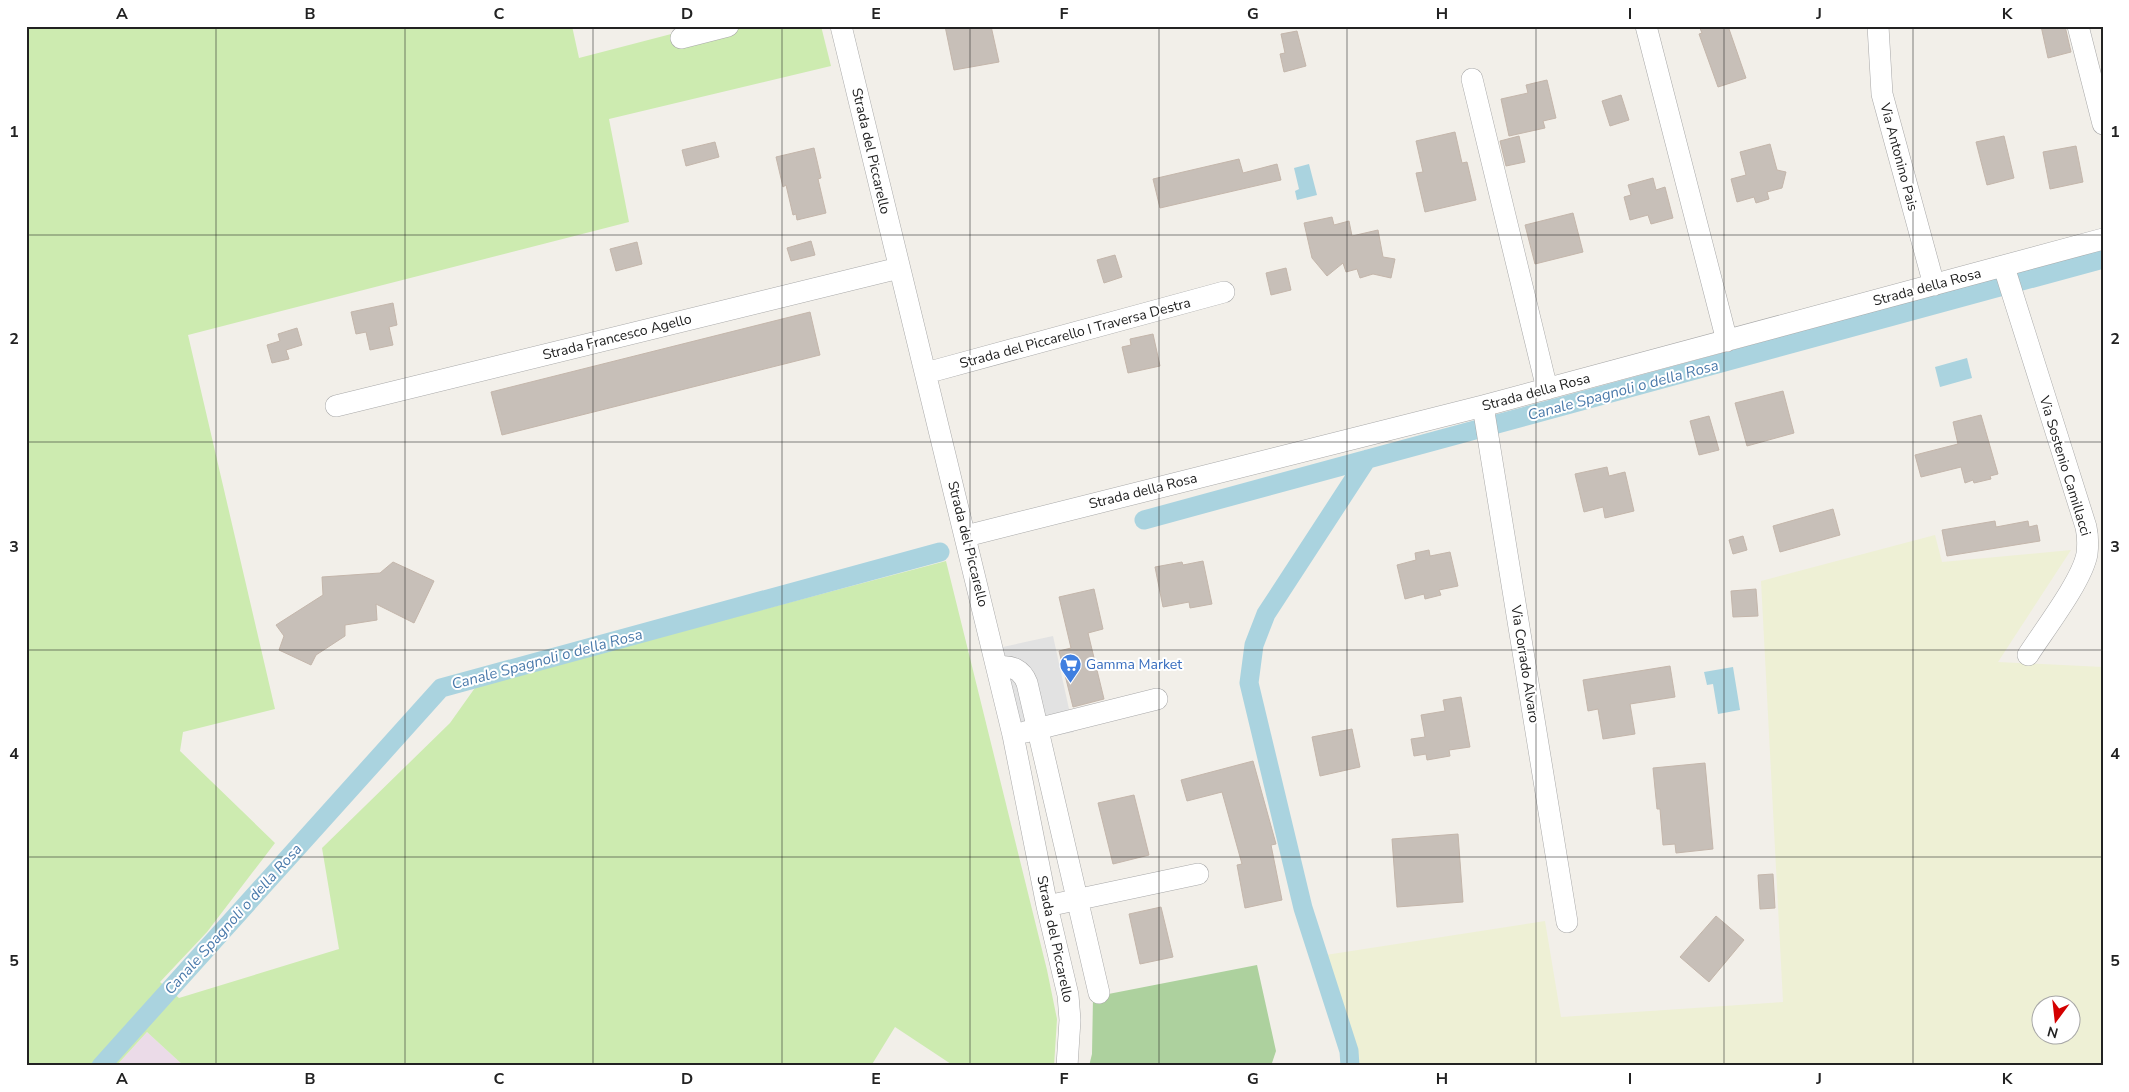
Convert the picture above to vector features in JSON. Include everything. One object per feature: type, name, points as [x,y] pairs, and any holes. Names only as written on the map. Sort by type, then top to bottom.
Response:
[{"type":"street","points":[[680,38],[728,26]]},
{"type":"street","name":"Strada del Piccarello","points":[[841,26],[1013,735],[1047,906],[1068,995],[1070,1020],[1067,1066]]},
{"type":"street","points":[[1646,26],[1727,341]]},
{"type":"street","name":"Via Antonino Pais","points":[[1878,26],[1882,94],[1934,285]]},
{"type":"street","points":[[2078,26],[2103,124]]},
{"type":"street","points":[[1472,79],[1547,389]]},
{"type":"street","name":"Strada della Rosa","points":[[966,536],[1483,406],[2103,240]]},
{"type":"street","name":"Via Sostenio Camillacci","points":[[2004,266],[2086,527],[2088,543],[2087,555],[2081,571],[2028,655]]},
{"type":"street","name":"Strada Francesco Agello","points":[[336,406],[899,268]]},
{"type":"street","name":"Strada del Piccarello I Traversa Destra","points":[[926,373],[1224,292]]},
{"type":"street","name":"Via Corrado Alvaro","points":[[1483,406],[1567,922]]},
{"type":"street","points":[[997,668],[1018,670],[1025,678],[1098,993]]},
{"type":"street","points":[[1013,735],[1157,699]]},
{"type":"street","points":[[1047,906],[1198,874]]},
{"type":"shaded area","points":[[1053,636],[1074,732],[1019,743],[998,648]]},
{"type":"shaded area","points":[[147,1032],[184,1066],[116,1066]]},
{"type":"green space","points":[[26,26],[572,26],[579,58],[702,26],[821,26],[831,66],[609,119],[629,222],[188,335],[275,709],[183,732],[180,751],[275,843],[207,932],[160,982],[179,998],[339,949],[322,848],[450,723],[477,685],[946,561],[1047,970],[1057,1019],[1054,1066],[954,1066],[895,1027],[871,1066],[184,1066],[147,1032],[116,1066],[26,1066]]},
{"type":"green space","points":[[1935,535],[1942,562],[2071,550],[1998,662],[2103,667],[2103,1066],[1350,1066],[1349,1051],[1319,956],[1545,921],[1561,1017],[1783,1002],[1761,581]]},
{"type":"green space","points":[[1257,965],[1276,1051],[1271,1066],[1089,1066],[1092,1054],[1093,997]]},
{"type":"water","points":[[1309,164],[1317,195],[1297,200],[1295,191],[1299,189],[1294,168]]},
{"type":"water","points":[[1967,358],[1972,378],[1940,387],[1935,367]]},
{"type":"water","points":[[1733,667],[1740,710],[1718,714],[1713,684],[1707,685],[1704,672]]},
{"type":"building","points":[[945,26],[991,26],[999,62],[954,70]]},
{"type":"building","points":[[1699,26],[1728,26],[1746,78],[1718,87],[1699,34],[1702,33]]},
{"type":"building","points":[[2041,26],[2065,26],[2071,52],[2048,58]]},
{"type":"building","points":[[1297,31],[1306,66],[1284,72],[1280,54],[1285,53],[1281,34]]},
{"type":"building","points":[[1547,80],[1556,118],[1543,121],[1545,128],[1509,136],[1501,99],[1528,93],[1526,85]]},
{"type":"building","points":[[1621,95],[1629,120],[1610,126],[1602,101]]},
{"type":"building","points":[[1455,132],[1462,163],[1467,162],[1476,200],[1425,212],[1416,173],[1423,172],[1416,141]]},
{"type":"building","points":[[1519,136],[1525,162],[1506,166],[1500,141]]},
{"type":"building","points":[[2004,136],[2014,178],[1987,185],[1976,142]]},
{"type":"building","points":[[715,142],[719,157],[686,166],[682,150]]},
{"type":"building","points":[[1770,144],[1777,170],[1786,172],[1782,188],[1767,192],[1769,199],[1756,203],[1754,197],[1737,202],[1731,179],[1746,175],[1740,152]]},
{"type":"building","points":[[2076,146],[2083,182],[2050,189],[2043,152]]},
{"type":"building","points":[[814,148],[821,178],[818,179],[826,213],[797,220],[796,214],[793,215],[786,185],[783,187],[776,157]]},
{"type":"building","points":[[1239,159],[1243,173],[1277,164],[1281,180],[1160,208],[1153,179]]},
{"type":"building","points":[[1653,178],[1656,190],[1665,187],[1673,218],[1651,224],[1648,215],[1630,220],[1624,197],[1631,195],[1628,185]]},
{"type":"building","points":[[1573,213],[1583,252],[1535,264],[1525,225]]},
{"type":"building","points":[[1332,217],[1334,225],[1349,221],[1352,236],[1378,230],[1383,257],[1395,259],[1391,278],[1373,274],[1360,278],[1357,269],[1346,272],[1343,263],[1327,276],[1312,258],[1304,223]]},
{"type":"building","points":[[811,241],[815,255],[791,261],[787,248]]},
{"type":"building","points":[[637,242],[642,264],[616,271],[610,249]]},
{"type":"building","points":[[1115,255],[1122,277],[1104,283],[1097,260]]},
{"type":"building","points":[[1286,268],[1291,290],[1271,295],[1266,273]]},
{"type":"building","points":[[393,303],[397,325],[389,327],[393,345],[370,350],[366,332],[356,334],[351,312]]},
{"type":"building","points":[[810,312],[820,355],[502,435],[491,392]]},
{"type":"building","points":[[297,328],[302,345],[286,350],[289,359],[272,363],[267,345],[280,341],[278,334]]},
{"type":"building","points":[[1153,334],[1160,366],[1128,373],[1122,347],[1131,345],[1130,339]]},
{"type":"building","points":[[1783,391],[1794,433],[1747,446],[1735,403]]},
{"type":"building","points":[[1981,415],[1998,474],[1990,476],[1991,479],[1974,483],[1973,480],[1965,483],[1961,467],[1921,477],[1915,455],[1958,444],[1953,422]]},
{"type":"building","points":[[1709,416],[1719,450],[1699,455],[1690,421]]},
{"type":"building","points":[[1607,467],[1609,476],[1625,472],[1634,511],[1605,518],[1603,507],[1584,512],[1575,474]]},
{"type":"building","points":[[1833,509],[1840,535],[1780,552],[1773,526]]},
{"type":"building","points":[[1995,521],[1996,527],[2028,521],[2029,527],[2037,525],[2040,541],[1947,556],[1942,530]]},
{"type":"building","points":[[1743,536],[1747,550],[1733,554],[1729,540]]},
{"type":"building","points":[[1429,550],[1430,556],[1450,552],[1458,586],[1439,590],[1441,595],[1425,599],[1424,594],[1405,599],[1397,565],[1416,560],[1415,553]]},
{"type":"building","points":[[1203,561],[1212,604],[1190,608],[1189,602],[1163,607],[1155,567],[1182,562],[1183,565]]},
{"type":"building","points":[[393,562],[434,581],[414,623],[376,604],[377,620],[345,625],[345,636],[316,655],[311,665],[279,650],[284,636],[276,625],[323,595],[322,577],[380,573]]},
{"type":"building","points":[[1094,589],[1103,629],[1088,633],[1104,699],[1073,707],[1059,651],[1071,648],[1059,597]]},
{"type":"building","points":[[1756,589],[1758,616],[1733,617],[1731,591]]},
{"type":"building","points":[[1670,666],[1675,697],[1630,704],[1635,734],[1603,739],[1598,709],[1588,711],[1583,680]]},
{"type":"building","points":[[1461,697],[1470,747],[1449,750],[1450,756],[1427,760],[1426,754],[1414,756],[1411,739],[1425,737],[1421,715],[1445,711],[1443,700]]},
{"type":"building","points":[[1352,729],[1360,767],[1320,776],[1312,737]]},
{"type":"building","points":[[1253,761],[1276,844],[1271,845],[1282,900],[1245,908],[1237,865],[1242,864],[1222,792],[1187,801],[1181,780]]},
{"type":"building","points":[[1705,763],[1713,849],[1676,853],[1675,844],[1663,845],[1660,809],[1657,809],[1653,768]]},
{"type":"building","points":[[1134,795],[1149,855],[1113,864],[1098,803]]},
{"type":"building","points":[[1458,834],[1463,902],[1397,907],[1392,839]]},
{"type":"building","points":[[1773,874],[1775,908],[1760,909],[1758,875]]},
{"type":"building","points":[[1161,907],[1173,957],[1140,964],[1129,914]]},
{"type":"building","points":[[1716,916],[1744,940],[1709,982],[1680,957]]},
{"type":"waterway","name":"Canale Spagnoli o della Rosa","points":[[1144,520],[2103,259]]},
{"type":"waterway","points":[[1350,1066],[1349,1051],[1303,908],[1249,683],[1254,645],[1266,614],[1367,459]]},
{"type":"waterway","name":"Canale Spagnoli o della Rosa","points":[[101,1066],[441,688],[940,552]]},
{"type":"place","name":"Gamma Market","points":[[1070,683]]}]
